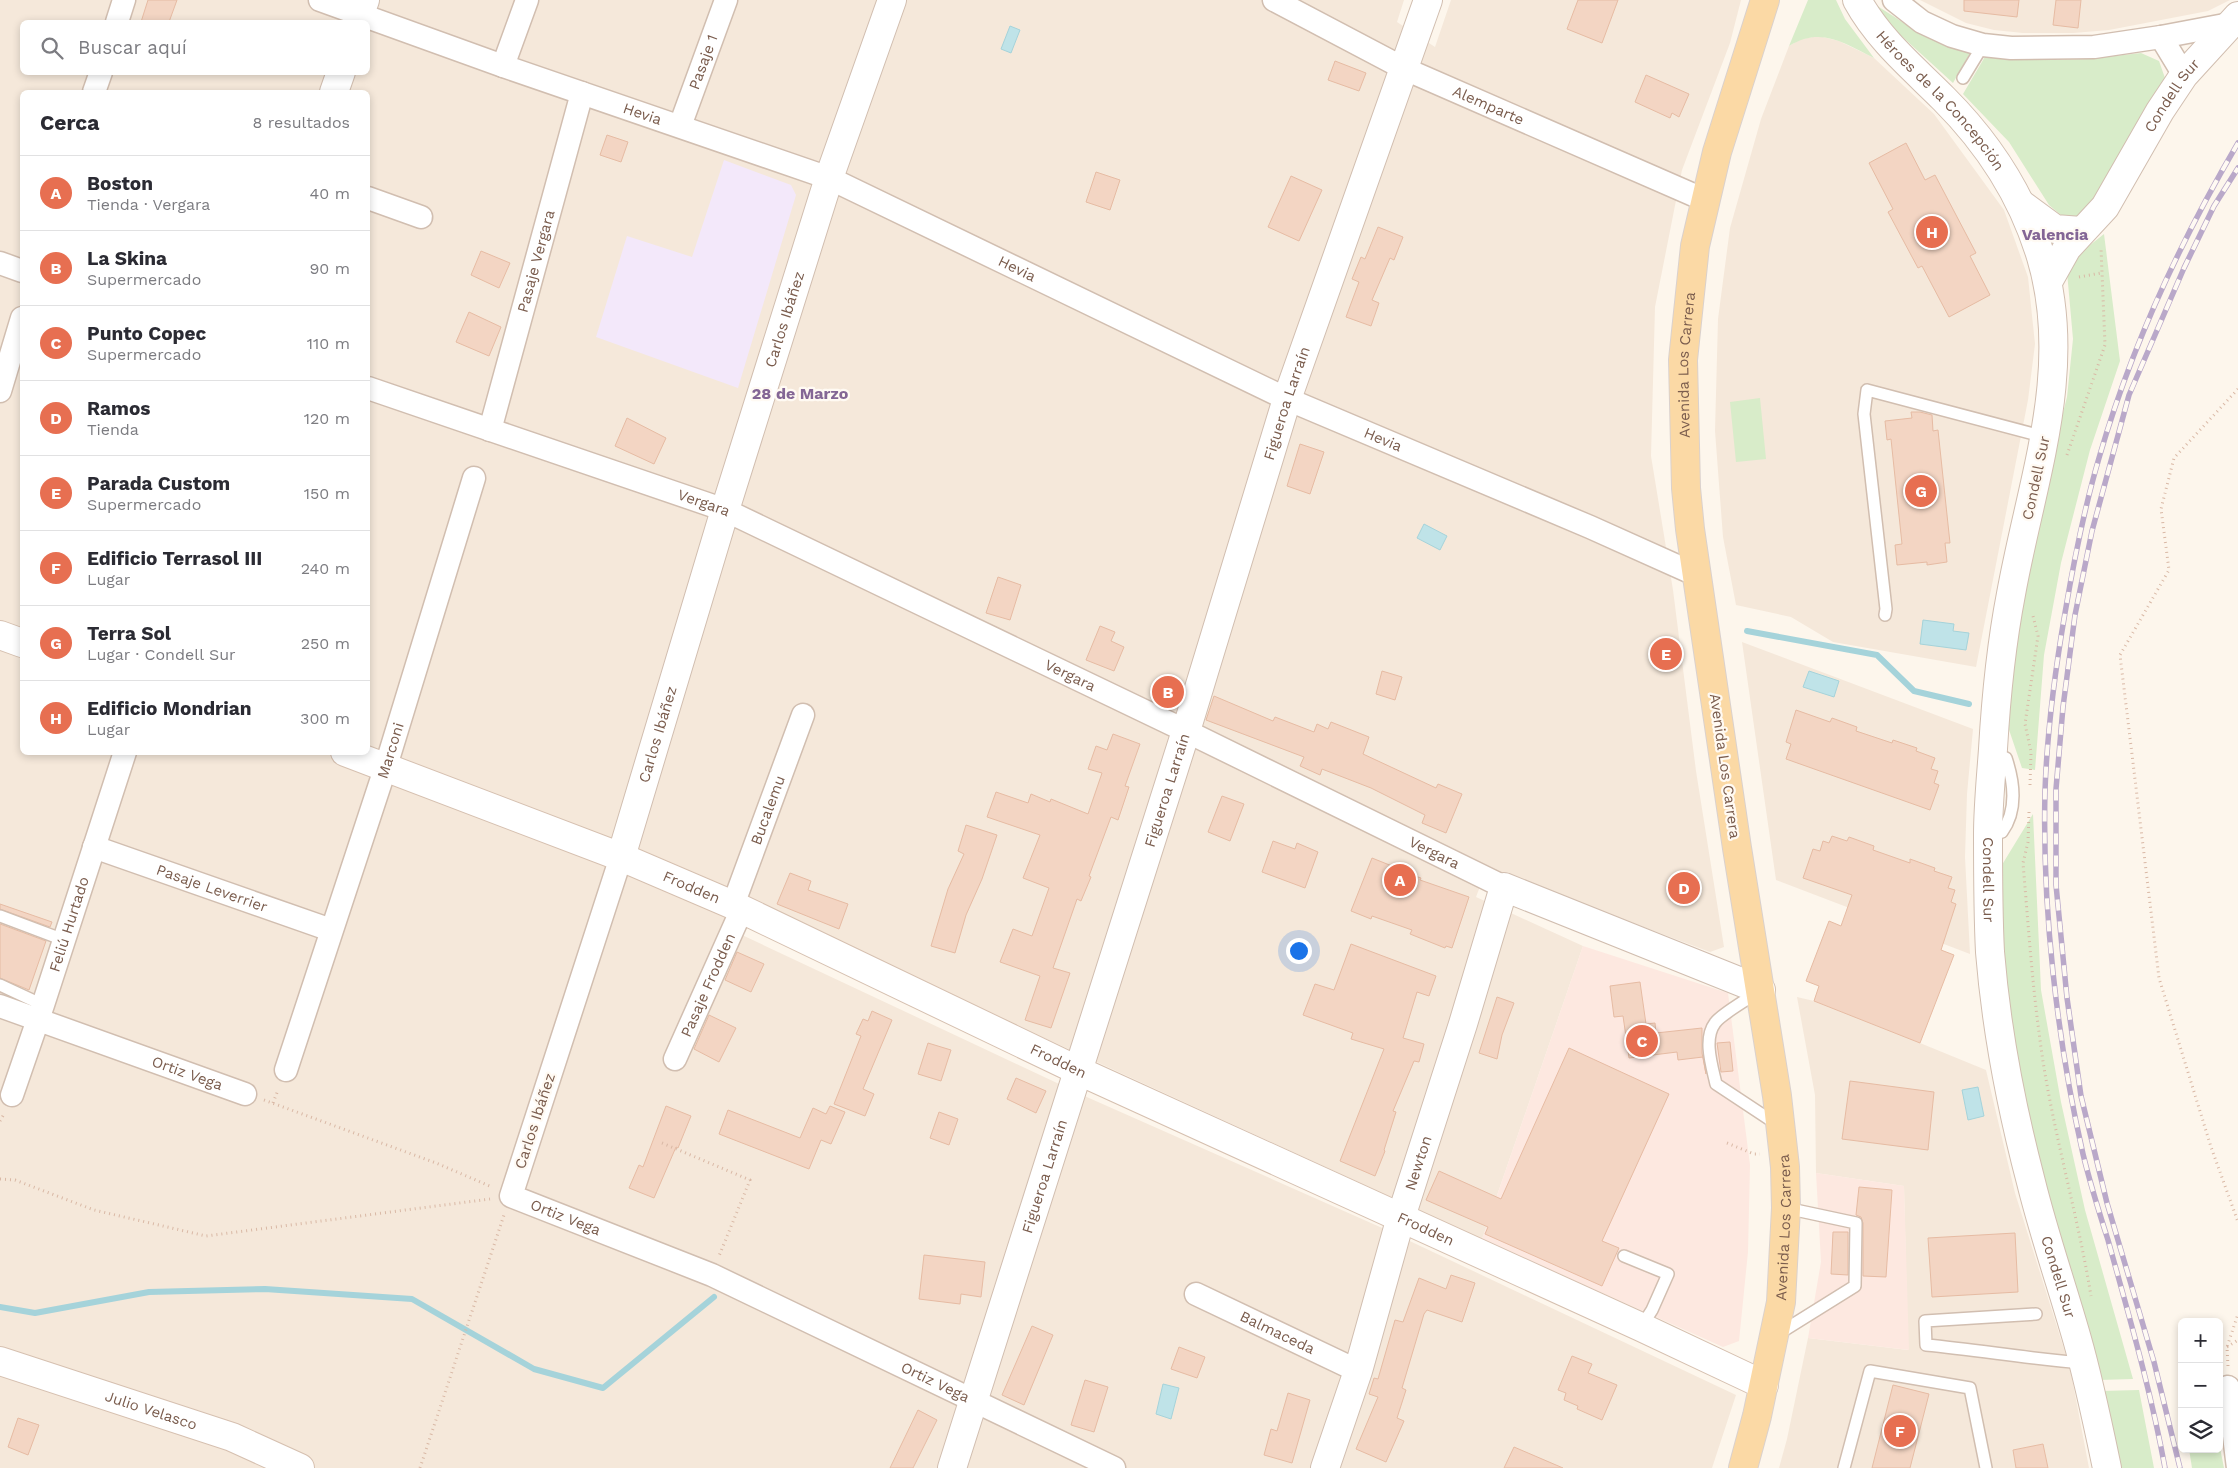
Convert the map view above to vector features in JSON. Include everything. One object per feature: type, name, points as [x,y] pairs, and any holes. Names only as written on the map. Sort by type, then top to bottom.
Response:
[{"type":"main road","name":"Avenida Los Carrera","points":[[1743,1468],[1764,1385],[1780,1302],[1786,1208],[1785,1167],[1777,1096],[1737,848],[1686,488],[1683,360],[1694,246],[1717,152],[1765,0]]},
{"type":"main road","name":"Avenida Los Carrera","points":[[1744,66],[1777,0]]},
{"type":"street","points":[[118,20],[124,0]]},
{"type":"street","name":"Hevia","points":[[320,0],[361,12],[503,66],[829,178],[1288,399],[1590,527],[1697,575]]},
{"type":"street","points":[[503,66],[527,0]]},
{"type":"street","name":"Pasaje 1","points":[[680,126],[726,0]]},
{"type":"street","name":"Carlos Ibáñez","points":[[511,1196],[621,856],[725,510],[829,178],[892,0]]},
{"type":"street","name":"Alemparte","points":[[1274,0],[1405,69],[1705,200]]},
{"type":"street","name":"Figueroa Larraín","points":[[952,1468],[1186,731],[1288,399],[1428,0]]},
{"type":"street","name":"Héroes de la Concepción","points":[[1857,0],[1869,22],[1893,50],[1970,127],[2001,170],[2021,204]]},
{"type":"street","points":[[1894,0],[1930,25],[1952,36],[1983,45],[2011,48],[2094,47],[2162,37],[2234,20]]},
{"type":"street","name":"Condell Sur","points":[[2048,282],[2064,253],[2091,238],[2105,207],[2160,111],[2184,76],[2234,20]]},
{"type":"street","points":[[2162,37],[2184,76]]},
{"type":"street","points":[[95,90],[100,75]]},
{"type":"street","points":[[335,90],[340,75]]},
{"type":"street","name":"Pasaje Vergara","points":[[490,430],[582,92]]},
{"type":"street","points":[[370,199],[421,217]]},
{"type":"street","points":[[2021,204],[2055,229],[2091,238]]},
{"type":"street","name":"Condell Sur","points":[[2021,204],[2040,254],[2048,282],[2054,355],[2046,437],[2010,595],[1996,688],[1988,834],[1990,952],[2010,1085],[2031,1184],[2084,1363],[2106,1468]]},
{"type":"street","points":[[0,263],[20,270]]},
{"type":"street","points":[[0,391],[20,325]]},
{"type":"street","name":"Vergara","points":[[370,389],[725,510],[1186,731],[1504,887],[1760,990]]},
{"type":"street","name":"Marconi","points":[[286,1070],[386,766],[474,478]]},
{"type":"street","points":[[0,635],[20,642]]},
{"type":"street","name":"Bucalemu","points":[[738,907],[803,715]]},
{"type":"street","name":"Feliú Hurtado","points":[[12,1095],[41,1013],[124,755]]},
{"type":"street","name":"Frodden","points":[[354,755],[621,856],[738,907],[1079,1071],[1764,1385]]},
{"type":"street","name":"Pasaje Leverrier","points":[[94,847],[331,930]]},
{"type":"street","name":"Newton","points":[[1325,1468],[1358,1371],[1401,1217],[1463,1024],[1504,887]]},
{"type":"street","name":"Pasaje Frodden","points":[[675,1059],[738,907]]},
{"type":"street","name":"Ortiz Vega","points":[[0,1006],[41,1013],[245,1094]]},
{"type":"street","name":"Ortiz Vega","points":[[511,1196],[712,1275],[973,1402],[1114,1468]]},
{"type":"street","name":"Balmaceda","points":[[1196,1294],[1358,1371]]},
{"type":"street","name":"Julio Velasco","points":[[0,1361],[232,1437],[300,1468]]},
{"type":"street","points":[[2228,1387],[2238,1468]]},
{"type":"lane","points":[[1963,78],[1983,45]]},
{"type":"lane","points":[[1885,615],[1886,609],[1864,414],[1867,390],[2046,437]]},
{"type":"lane","points":[[0,916],[64,940]]},
{"type":"lane","points":[[0,985],[41,1013]]},
{"type":"lane","points":[[1760,990],[1715,1022],[1711,1030],[1710,1052],[1716,1084],[1780,1126]]},
{"type":"lane","points":[[1774,1336],[1855,1286],[1856,1223],[1786,1208]]},
{"type":"lane","points":[[1624,1256],[1668,1274],[1652,1310],[1641,1327]]},
{"type":"lane","points":[[2036,1314],[1925,1321],[1926,1345],[1980,1350],[2029,1359],[2084,1363]]},
{"type":"lane","points":[[1844,1468],[1870,1371],[1970,1388],[1986,1468]]},
{"type":"path","points":[[2066,459],[2105,345],[2091,238]]},
{"type":"path","points":[[2238,390],[2174,458],[2161,509],[2169,570],[2120,655],[2160,978],[2211,1147],[2238,1222]]},
{"type":"path","points":[[2030,607],[2038,636],[2025,724],[2031,752],[2030,792]]},
{"type":"path","points":[[2030,802],[2028,842],[2023,863],[2040,1041],[2059,1142],[2083,1246],[2092,1302]]},
{"type":"path","name":"Ortiz Vega","points":[[245,1094],[436,1163],[511,1196]]},
{"type":"path","points":[[1726,1143],[1754,1154]]},
{"type":"path","points":[[662,1144],[750,1180],[712,1275]]},
{"type":"path","points":[[0,1179],[15,1180],[94,1210],[206,1236],[511,1196],[420,1468]]},
{"type":"path","points":[[2238,1314],[2227,1347],[2238,1340]]},
{"type":"shaded area","points":[[0,0],[1404,0],[1397,22],[1435,47],[1451,0],[1741,0],[1730,43],[1682,170],[1655,307],[1651,456],[1673,590],[1696,771],[1724,947],[1710,952],[1487,868],[1476,897],[1583,946],[1482,1239],[1051,1041],[987,1014],[747,896],[742,935],[1089,1098],[1380,1227],[1736,1395],[1712,1468],[0,1468]]},
{"type":"shaded area","points":[[1920,0],[2230,0],[2208,11],[2109,30],[2073,33],[2023,33],[1994,30],[1966,23]]},
{"type":"shaded area","points":[[1819,36],[1839,41],[1874,58],[1934,114],[2004,210],[2028,277],[2035,344],[2028,400],[1976,667],[1833,642],[1791,617],[1736,605],[1723,537],[1715,431],[1718,319],[1730,228],[1761,119],[1789,46],[1801,39]]},
{"type":"shaded area","points":[[724,160],[791,185],[796,195],[738,388],[596,337],[627,236],[692,257]]},
{"type":"shaded area","points":[[1742,642],[1973,729],[1967,794],[1965,857],[1970,954],[1776,880]]},
{"type":"shaded area","points":[[1583,946],[1728,993],[1750,1165],[1748,1252],[1739,1341],[1723,1347],[1482,1239]]},
{"type":"shaded area","points":[[1797,997],[1814,1001],[1986,1070],[2015,1193],[2070,1368],[2089,1468],[1779,1468],[1808,1338],[1908,1350],[1904,1186],[1816,1173],[1815,1095]]},
{"type":"shaded area","points":[[1816,1173],[1904,1186],[1909,1350],[1808,1338],[1821,1262]]},
{"type":"green space","points":[[1808,0],[1836,0],[1845,19],[1874,58],[1842,42],[1822,37],[1801,40],[1789,46]]},
{"type":"green space","points":[[1876,5],[1932,39],[1970,53],[1953,83],[1885,21]]},
{"type":"green space","points":[[2141,53],[2159,61],[2165,78],[2097,197],[2078,218],[2062,216],[2049,205],[2009,142],[1963,94],[1986,55],[2046,60],[2088,59]]},
{"type":"green space","points":[[2104,234],[2120,361],[2090,450],[2061,563],[2044,655],[2035,770],[2022,768],[2006,721],[2010,670],[2051,460],[2067,397],[2073,339],[2067,272],[2080,253]]},
{"type":"green space","points":[[1760,398],[1766,459],[1736,462],[1730,402]]},
{"type":"green space","points":[[2033,814],[2041,990],[2061,1102],[2085,1210],[2133,1379],[2099,1380],[2020,1098],[1998,933],[1997,873]]},
{"type":"green space","points":[[2139,1390],[2154,1468],[2116,1468],[2100,1391]]},
{"type":"green space","points":[[2190,1453],[2221,1453],[2224,1468],[2192,1468]]},
{"type":"water","points":[[1010,26],[1020,30],[1011,53],[1001,49]]},
{"type":"water","points":[[1424,524],[1447,536],[1440,550],[1417,538]]},
{"type":"water","points":[[1923,620],[1954,624],[1953,631],[1969,633],[1966,650],[1920,644]]},
{"type":"water","points":[[1809,671],[1839,681],[1834,697],[1803,687]]},
{"type":"water","points":[[1978,1087],[1984,1116],[1968,1120],[1962,1090]]},
{"type":"water","points":[[1163,1384],[1179,1388],[1171,1419],[1156,1414]]},
{"type":"building","points":[[148,0],[177,0],[170,20],[142,20]]},
{"type":"building","points":[[1578,0],[1618,0],[1602,43],[1567,29]]},
{"type":"building","points":[[1964,0],[2019,0],[2017,17],[1964,11]]},
{"type":"building","points":[[2056,0],[2081,0],[2078,28],[2053,25]]},
{"type":"building","points":[[1335,61],[1366,73],[1359,91],[1328,80]]},
{"type":"building","points":[[1646,75],[1689,94],[1679,117],[1672,113],[1670,118],[1635,102]]},
{"type":"building","points":[[607,135],[628,142],[621,162],[600,155]]},
{"type":"building","points":[[1906,143],[1925,180],[1935,175],[1976,253],[1970,256],[1990,295],[1949,317],[1922,266],[1918,268],[1888,212],[1893,209],[1869,163]]},
{"type":"building","points":[[1096,172],[1120,180],[1110,210],[1086,202]]},
{"type":"building","points":[[1291,176],[1322,190],[1299,241],[1268,227]]},
{"type":"building","points":[[1378,227],[1403,237],[1394,260],[1390,258],[1372,300],[1379,303],[1371,326],[1346,317],[1359,282],[1352,279],[1361,257],[1365,259]]},
{"type":"building","points":[[481,251],[510,263],[499,288],[471,275]]},
{"type":"building","points":[[469,312],[501,327],[489,356],[456,342]]},
{"type":"building","points":[[1911,412],[1932,415],[1933,431],[1938,430],[1950,543],[1945,543],[1947,562],[1927,565],[1927,562],[1897,565],[1895,545],[1902,544],[1891,439],[1887,440],[1885,421],[1912,418]]},
{"type":"building","points":[[627,418],[666,438],[654,464],[615,446]]},
{"type":"building","points":[[1300,444],[1324,452],[1310,494],[1287,486]]},
{"type":"building","points":[[998,577],[1021,585],[1010,620],[986,613]]},
{"type":"building","points":[[1100,626],[1115,632],[1111,641],[1124,647],[1114,671],[1086,660]]},
{"type":"building","points":[[1382,671],[1402,677],[1395,700],[1376,694]]},
{"type":"building","points":[[1214,696],[1273,721],[1275,717],[1314,732],[1317,724],[1328,729],[1331,722],[1369,737],[1363,754],[1436,788],[1438,784],[1462,794],[1446,833],[1422,823],[1425,815],[1371,788],[1322,769],[1320,775],[1300,766],[1304,757],[1206,720]]},
{"type":"building","points":[[1796,710],[1830,722],[1832,718],[1857,727],[1856,731],[1892,743],[1893,740],[1917,748],[1916,751],[1935,758],[1931,769],[1938,771],[1934,783],[1939,785],[1930,810],[1786,759],[1791,744],[1786,742]]},
{"type":"building","points":[[1113,734],[1140,744],[1125,786],[1129,787],[1118,820],[1111,817],[1089,876],[1091,877],[1081,901],[1077,899],[1053,968],[1070,973],[1051,1028],[1025,1020],[1040,976],[1000,962],[1013,929],[1032,936],[1049,888],[1023,878],[1040,835],[987,817],[996,792],[1028,803],[1031,794],[1050,802],[1051,799],[1088,814],[1102,773],[1088,769],[1096,746],[1107,750]]},
{"type":"building","points":[[1222,796],[1244,804],[1230,841],[1208,832]]},
{"type":"building","points":[[966,825],[997,835],[982,879],[966,915],[955,953],[931,946],[948,889],[964,854],[958,851]]},
{"type":"building","points":[[1832,836],[1847,841],[1849,837],[1874,846],[1873,850],[1910,863],[1910,859],[1935,868],[1934,871],[1952,877],[1948,888],[1955,890],[1951,902],[1956,904],[1941,950],[1954,955],[1920,1043],[1814,1001],[1819,986],[1806,981],[1829,921],[1841,926],[1852,895],[1803,878],[1813,849],[1820,851],[1823,841],[1829,843]]},
{"type":"building","points":[[1273,841],[1295,849],[1297,843],[1318,852],[1305,888],[1262,872]]},
{"type":"building","points":[[1372,858],[1392,866],[1391,868],[1421,878],[1420,880],[1469,897],[1452,948],[1446,946],[1445,948],[1410,934],[1412,930],[1372,916],[1371,919],[1351,911]]},
{"type":"building","points":[[790,873],[811,881],[808,890],[848,904],[839,929],[777,904]]},
{"type":"building","points":[[0,904],[52,922],[50,927],[0,909]]},
{"type":"building","points":[[0,924],[46,941],[29,990],[0,978]]},
{"type":"building","points":[[1351,944],[1436,976],[1429,996],[1417,992],[1403,1038],[1424,1044],[1419,1062],[1414,1061],[1393,1111],[1396,1112],[1385,1151],[1375,1176],[1340,1161],[1384,1049],[1351,1039],[1353,1033],[1303,1015],[1315,984],[1334,990]]},
{"type":"building","points":[[737,952],[764,964],[751,992],[725,980]]},
{"type":"building","points":[[1640,982],[1646,1024],[1655,1023],[1656,1033],[1702,1028],[1703,1057],[1678,1060],[1677,1052],[1629,1058],[1623,1016],[1614,1017],[1610,986]]},
{"type":"building","points":[[1497,997],[1514,1003],[1502,1035],[1497,1059],[1479,1053]]},
{"type":"building","points":[[872,1011],[892,1020],[863,1089],[874,1094],[865,1116],[834,1104],[861,1036],[856,1034],[863,1019],[868,1021]]},
{"type":"building","points":[[709,1015],[736,1028],[719,1062],[694,1049]]},
{"type":"building","points":[[1730,1042],[1733,1071],[1721,1072],[1717,1043]]},
{"type":"building","points":[[928,1043],[951,1050],[941,1081],[918,1074]]},
{"type":"building","points":[[1569,1048],[1669,1094],[1602,1241],[1619,1248],[1602,1286],[1485,1234],[1488,1227],[1426,1200],[1439,1171],[1501,1199]]},
{"type":"building","points":[[1016,1078],[1046,1091],[1036,1113],[1007,1099]]},
{"type":"building","points":[[1850,1081],[1934,1092],[1928,1150],[1842,1139]]},
{"type":"building","points":[[666,1106],[691,1116],[654,1198],[629,1188],[639,1165],[643,1167]]},
{"type":"building","points":[[830,1106],[845,1112],[831,1144],[821,1140],[809,1169],[719,1134],[728,1110],[800,1138],[813,1108],[826,1114]]},
{"type":"building","points":[[939,1112],[958,1119],[949,1145],[930,1138]]},
{"type":"building","points":[[1859,1187],[1892,1190],[1886,1277],[1863,1276],[1863,1223],[1861,1217],[1856,1215]]},
{"type":"building","points":[[1833,1232],[1848,1232],[1848,1275],[1831,1274]]},
{"type":"building","points":[[2015,1233],[2018,1292],[1932,1297],[1928,1238]]},
{"type":"building","points":[[924,1255],[985,1262],[981,1297],[961,1294],[960,1304],[919,1299]]},
{"type":"building","points":[[1451,1275],[1475,1283],[1462,1322],[1427,1310],[1424,1314],[1402,1388],[1406,1390],[1397,1418],[1404,1421],[1386,1462],[1356,1449],[1378,1397],[1369,1394],[1374,1378],[1378,1379],[1395,1320],[1403,1322],[1419,1278],[1446,1289]]},
{"type":"building","points":[[1032,1326],[1053,1335],[1024,1405],[1002,1395]]},
{"type":"building","points":[[1179,1347],[1205,1357],[1197,1378],[1171,1369]]},
{"type":"building","points":[[1572,1356],[1592,1364],[1588,1373],[1617,1385],[1602,1420],[1577,1409],[1578,1406],[1564,1400],[1566,1393],[1558,1390]]},
{"type":"building","points":[[1085,1380],[1108,1387],[1094,1432],[1071,1425]]},
{"type":"building","points":[[1893,1385],[1929,1394],[1910,1468],[1872,1468]]},
{"type":"building","points":[[1288,1393],[1310,1400],[1292,1463],[1264,1455],[1271,1429],[1277,1431]]},
{"type":"building","points":[[918,1410],[937,1420],[913,1468],[890,1468]]},
{"type":"building","points":[[18,1418],[39,1425],[28,1455],[8,1447]]},
{"type":"building","points":[[2043,1444],[2048,1468],[2016,1468],[2013,1450]]},
{"type":"building","points":[[1514,1447],[1563,1468],[1504,1468]]},
{"type":"waterway","points":[[1747,631],[1877,655],[1914,691],[1969,704]]},
{"type":"waterway","points":[[0,1307],[35,1313],[149,1292],[265,1289],[412,1299],[534,1369],[603,1388],[714,1297]]},
{"type":"railway","points":[[2165,1468],[2139,1354],[2083,1154],[2066,1066],[2053,974],[2049,927],[2045,836],[2046,769],[2052,701],[2065,613],[2080,535],[2099,458],[2126,376],[2159,296],[2196,218],[2238,143]]},
{"type":"railway","points":[[2180,1468],[2154,1362],[2107,1203],[2081,1096],[2067,998],[2056,885],[2056,789],[2063,707],[2075,615],[2092,531],[2129,395],[2184,268],[2214,206],[2238,168]]},
{"type":"place","name":"Edificio Mondrian","points":[[1932,232]]},
{"type":"place","name":"Terra Sol","points":[[1921,491]]},
{"type":"place","name":"Parada Custom","points":[[1666,654]]},
{"type":"place","name":"La Skina","points":[[1168,692]]},
{"type":"place","name":"Boston","points":[[1400,880]]},
{"type":"place","name":"Ramos","points":[[1684,888]]},
{"type":"place","name":"Punto Copec","points":[[1642,1041]]},
{"type":"place","name":"Edificio Terrasol III","points":[[1900,1431]]},
{"type":"district","name":"Valencia","points":[[2055,234]]},
{"type":"district","name":"28 de Marzo","points":[[800,393]]}]
